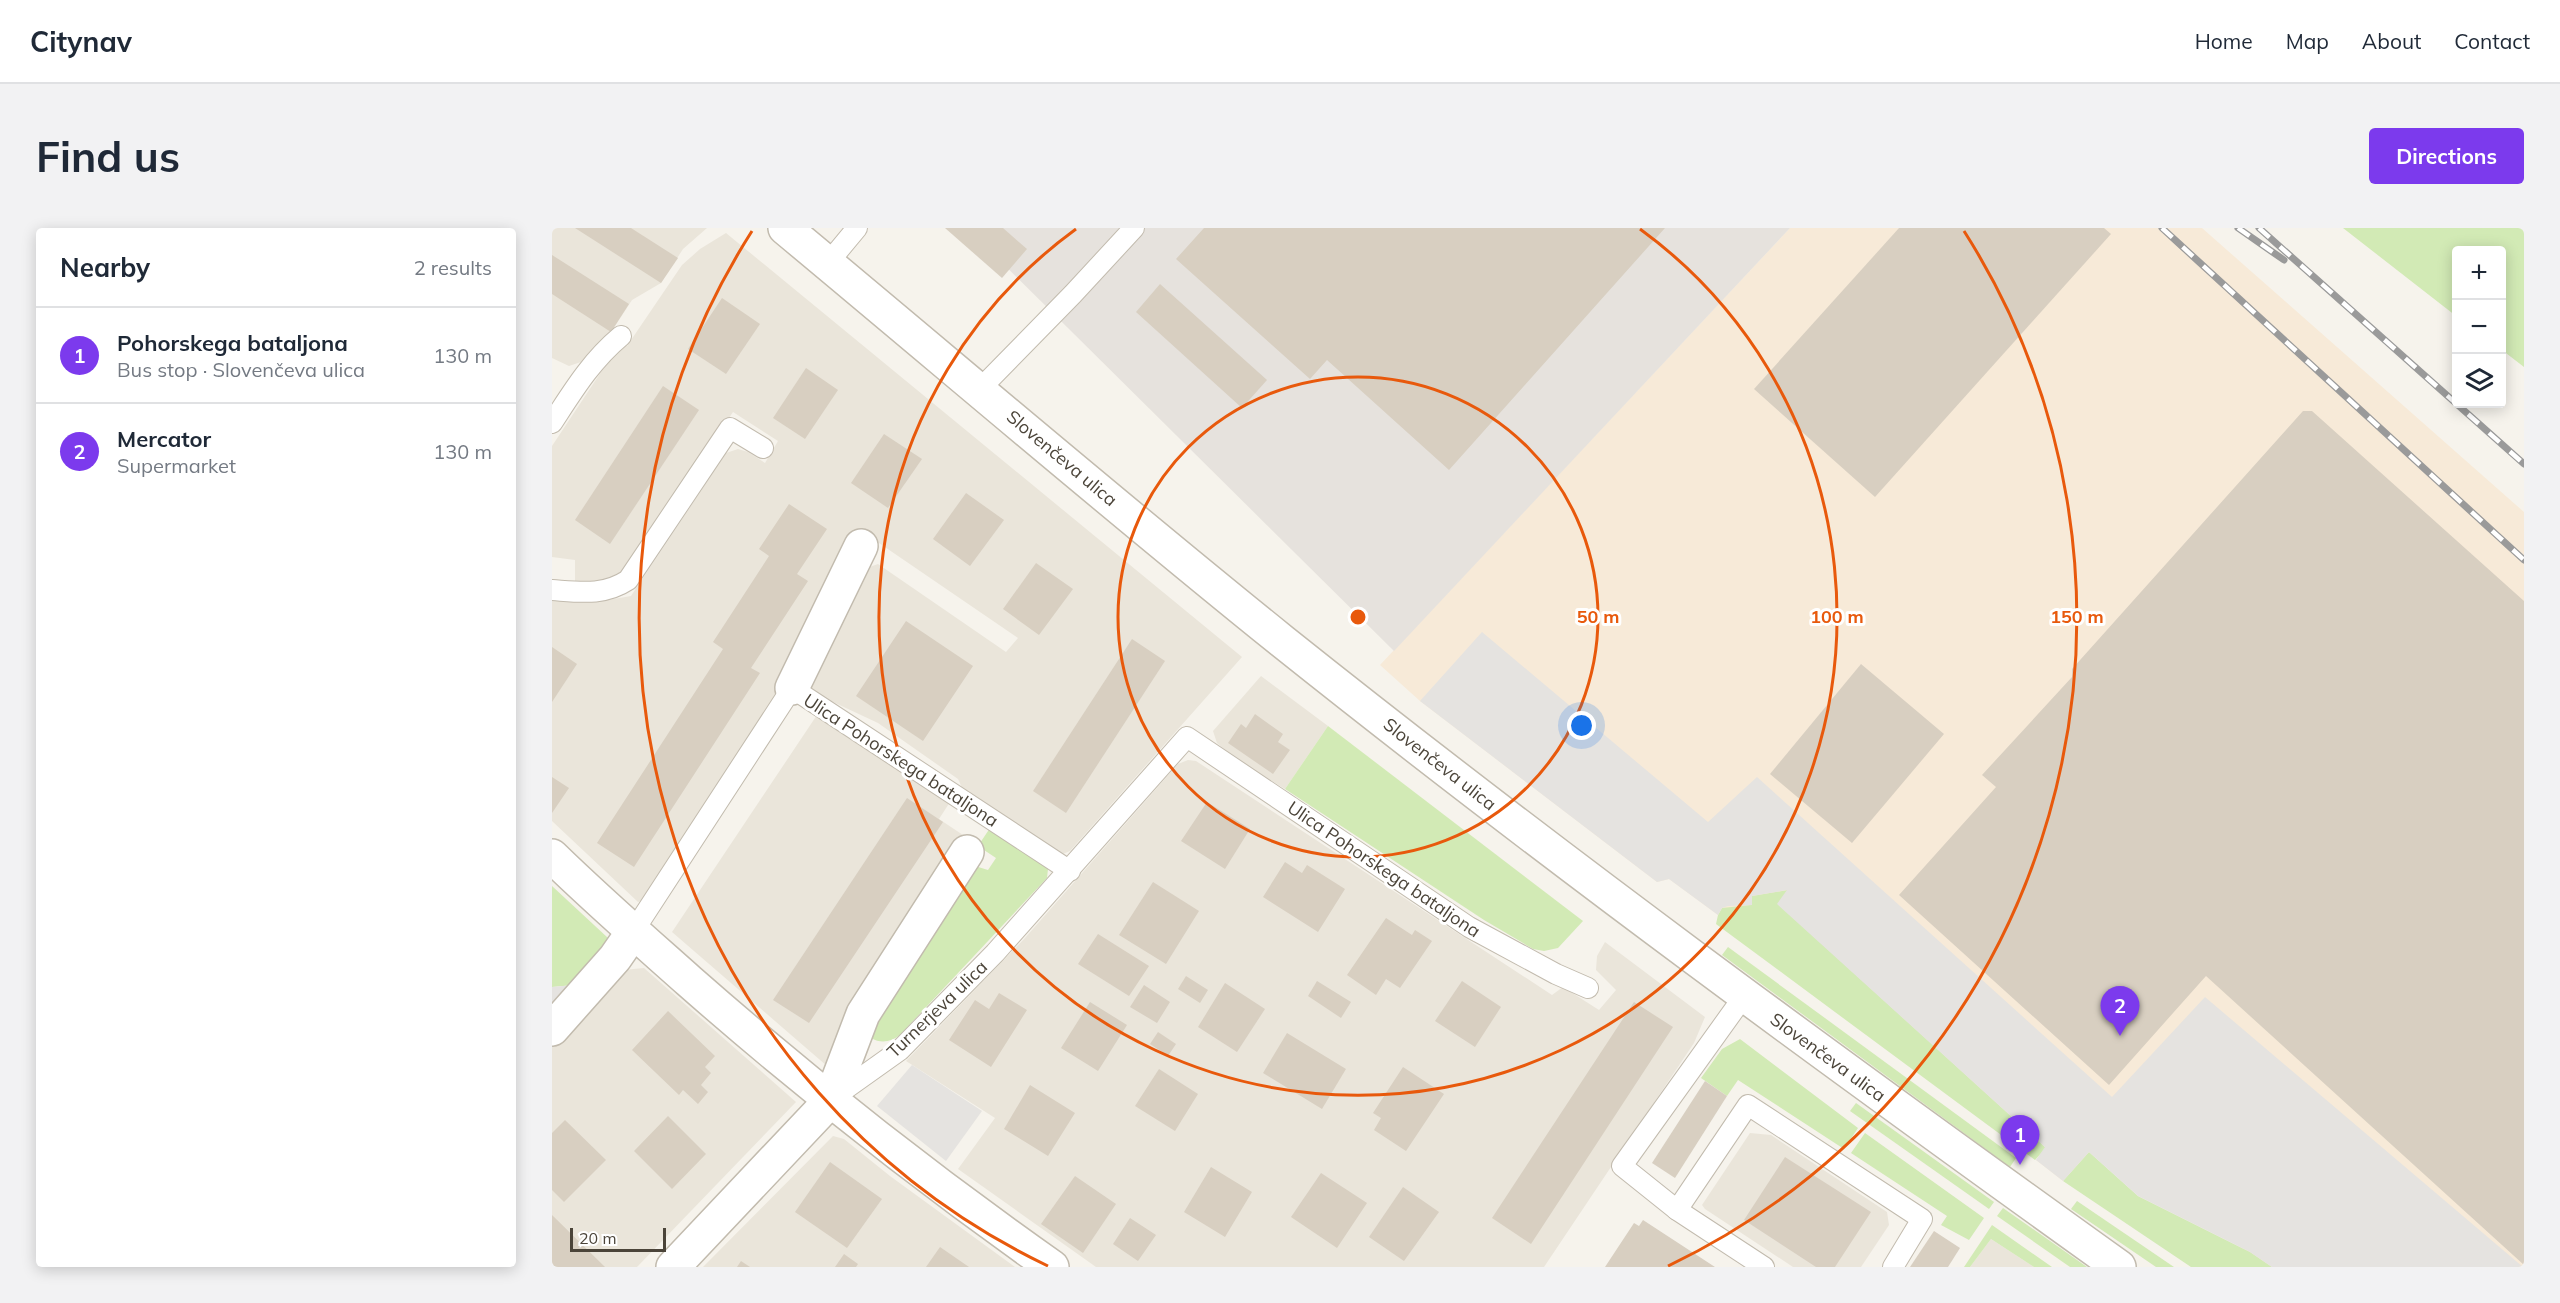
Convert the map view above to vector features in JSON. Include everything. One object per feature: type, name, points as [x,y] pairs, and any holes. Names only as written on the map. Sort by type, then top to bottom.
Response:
[{"type":"street","name":"Slovenčeva ulica","points":[[786,228],[1288,646],[1744,996],[2119,1267]]},
{"type":"street","name":"Ulica Pohorskega bataljona","points":[[792,688],[861,546]]},
{"type":"street","points":[[830,1101],[863,1014],[968,852]]},
{"type":"street","points":[[553,858],[633,932],[830,1101],[960,1202],[1052,1267]]},
{"type":"street","points":[[552,1029],[615,958],[633,932]]},
{"type":"street","name":"Turnerjeva ulica","points":[[673,1267],[830,1101]]},
{"type":"lane","points":[[828,263],[857,228]]},
{"type":"lane","points":[[979,390],[1134,228]]},
{"type":"lane","points":[[552,423],[584,373],[598,356],[621,336]]},
{"type":"lane","points":[[552,590],[598,593],[610,591],[628,580],[730,428],[763,448]]},
{"type":"lane","name":"Ulica Pohorskega bataljona","points":[[633,932],[792,688],[1070,871]]},
{"type":"lane","name":"Ulica Pohorskega bataljona","points":[[1187,737],[1469,927],[1556,974],[1588,988]]},
{"type":"lane","name":"Turnerjeva ulica","points":[[830,1101],[900,1050],[995,953],[1187,737]]},
{"type":"lane","points":[[1744,996],[1622,1166],[1677,1210],[1764,1267]]},
{"type":"lane","points":[[1677,1210],[1748,1105],[1922,1219],[1893,1267]]},
{"type":"shaded area","points":[[552,228],[707,228],[683,249],[661,283],[632,300],[611,332],[581,362],[569,366],[552,358]]},
{"type":"shaded area","points":[[967,228],[1790,228],[1394,651]]},
{"type":"shaded area","points":[[1790,228],[2202,228],[2524,512],[2524,1267],[2272,1267],[2089,1152],[2063,1181],[2036,1160],[2045,1147],[1831,953],[1722,908],[1718,915],[1669,879],[1657,882],[1420,701],[1380,665]]},
{"type":"shaded area","points":[[726,233],[1242,657],[1070,851],[1063,854],[1055,852],[964,792],[958,779],[878,723],[816,694],[808,687],[864,569],[878,564],[1006,652],[1018,638],[860,530],[782,688],[645,900],[638,902],[552,821],[552,598],[602,601],[631,596],[726,453],[738,449],[748,452],[765,463],[778,441],[733,412],[625,572],[602,582],[575,583],[575,560],[552,557],[552,446],[613,354],[622,346],[627,346],[682,265],[700,249]]},
{"type":"shaded area","points":[[1482,632],[1708,822],[1757,777],[2112,1097],[2205,997],[2523,1267],[2272,1267],[2250,1252],[2138,1196],[2089,1152],[2063,1181],[2036,1160],[2045,1147],[1777,904],[1787,890],[1752,896],[1752,905],[1728,906],[1722,908],[1718,915],[1669,879],[1657,882],[1420,701]]},
{"type":"shaded area","points":[[1261,676],[1328,726],[1285,789],[1232,756],[1217,743],[1213,731]]},
{"type":"shaded area","points":[[817,715],[950,802],[939,819],[963,835],[845,1025],[827,1066],[672,932]]},
{"type":"shaded area","points":[[1188,760],[1196,761],[1552,995],[1563,987],[1599,1010],[1616,990],[1596,970],[1597,956],[1605,942],[1705,1017],[1694,1043],[1544,1267],[1096,1267],[958,1169],[995,1118],[906,1061],[1025,938],[1178,764]]},
{"type":"shaded area","points":[[644,968],[796,1102],[637,1267],[552,1267],[552,1047],[623,970]]},
{"type":"shaded area","points":[[574,985],[552,1010],[552,987]]},
{"type":"shaded area","points":[[912,1065],[982,1111],[946,1161],[877,1106]]},
{"type":"shaded area","points":[[1750,1133],[1771,1135],[1887,1212],[1889,1225],[1861,1267],[1793,1267],[1705,1209],[1702,1205]]},
{"type":"shaded area","points":[[833,1136],[844,1139],[890,1176],[1015,1267],[703,1267]]},
{"type":"shaded area","points":[[1991,1239],[2034,1267],[1970,1267]]},
{"type":"green space","points":[[2343,228],[2524,228],[2524,367],[2506,353],[2506,246],[2452,246],[2452,313]]},
{"type":"green space","points":[[1328,726],[1583,921],[1558,948],[1544,951],[1533,949],[1484,920],[1285,789]]},
{"type":"green space","points":[[990,828],[1044,863],[1048,869],[1047,878],[900,1035],[886,1041],[871,1038],[870,1023],[975,866],[988,870],[996,858],[978,846]]},
{"type":"green space","points":[[552,886],[608,938],[606,944],[574,985],[552,987]]},
{"type":"green space","points":[[1788,890],[1778,904],[2046,1148],[2035,1160],[1716,924],[1722,908],[1751,905],[1752,896]]},
{"type":"green space","points":[[1728,947],[2016,1158],[2010,1167],[1722,955]]},
{"type":"green space","points":[[1740,1039],[1858,1128],[1844,1149],[1738,1080],[1727,1096],[1701,1078],[1722,1049]]},
{"type":"green space","points":[[1856,1103],[1994,1202],[1989,1209],[1850,1111]]},
{"type":"green space","points":[[1865,1133],[1984,1218],[1969,1240],[1941,1225],[1947,1216],[1851,1153]]},
{"type":"green space","points":[[2089,1152],[2138,1196],[2250,1252],[2272,1267],[2191,1267],[2063,1181]]},
{"type":"green space","points":[[2077,1201],[2174,1267],[2156,1267],[2071,1209]]},
{"type":"green space","points":[[2003,1208],[2087,1267],[2070,1267],[1997,1216]]},
{"type":"green space","points":[[1992,1225],[2052,1267],[2034,1267],[1991,1239],[1970,1267],[1964,1267]]},
{"type":"building","points":[[575,228],[631,228],[678,258],[661,283]]},
{"type":"building","points":[[945,228],[1003,228],[1027,249],[1002,278]]},
{"type":"building","points":[[1204,228],[1665,228],[1449,470],[1327,360],[1310,379],[1176,259]]},
{"type":"building","points":[[1899,228],[2104,228],[2111,234],[1875,497],[1754,389]]},
{"type":"building","points":[[552,255],[629,304],[611,332],[552,294]]},
{"type":"building","points":[[1160,284],[1267,380],[1242,408],[1136,312]]},
{"type":"building","points":[[722,298],[760,324],[726,374],[688,349]]},
{"type":"building","points":[[806,368],[838,390],[805,439],[773,418]]},
{"type":"building","points":[[663,386],[699,410],[610,544],[575,520]]},
{"type":"building","points":[[2303,411],[2312,411],[2524,601],[2524,1265],[2206,976],[2109,1085],[1899,895],[1996,787],[1982,775],[2072,677],[2072,669]]},
{"type":"building","points":[[884,434],[922,459],[888,508],[851,483]]},
{"type":"building","points":[[966,493],[1004,520],[970,566],[933,539]]},
{"type":"building","points":[[789,504],[827,529],[797,574],[808,581],[751,668],[760,673],[634,867],[597,843],[723,649],[713,642],[769,556],[759,549]]},
{"type":"building","points":[[1036,563],[1073,589],[1039,635],[1003,609]]},
{"type":"building","points":[[906,621],[973,666],[923,741],[856,696]]},
{"type":"building","points":[[1132,639],[1165,661],[1066,813],[1033,791]]},
{"type":"building","points":[[552,647],[577,664],[552,702]]},
{"type":"building","points":[[1861,664],[1944,734],[1852,843],[1770,774]]},
{"type":"building","points":[[1255,714],[1283,734],[1278,742],[1290,750],[1273,774],[1228,743],[1241,724],[1246,728]]},
{"type":"building","points":[[552,777],[569,788],[552,813]]},
{"type":"building","points":[[907,798],[943,822],[809,1023],[773,1000]]},
{"type":"building","points":[[1207,802],[1250,829],[1225,869],[1181,841]]},
{"type":"building","points":[[1285,862],[1302,873],[1307,865],[1345,889],[1318,932],[1263,897]]},
{"type":"building","points":[[1153,882],[1199,911],[1166,964],[1119,935]]},
{"type":"building","points":[[1386,918],[1412,935],[1415,930],[1432,941],[1400,988],[1386,979],[1376,995],[1347,975]]},
{"type":"building","points":[[1098,934],[1149,966],[1129,996],[1078,964]]},
{"type":"building","points":[[1186,976],[1208,990],[1200,1003],[1178,989]]},
{"type":"building","points":[[1317,981],[1351,1002],[1341,1018],[1308,996]]},
{"type":"building","points":[[1462,981],[1501,1007],[1475,1047],[1435,1021]]},
{"type":"building","points":[[1225,983],[1265,1009],[1237,1052],[1198,1027]]},
{"type":"building","points":[[1144,985],[1170,1002],[1157,1023],[1130,1007]]},
{"type":"building","points":[[999,993],[1027,1010],[991,1067],[949,1040],[975,1000],[989,1009]]},
{"type":"building","points":[[1090,1002],[1127,1025],[1098,1071],[1061,1048]]},
{"type":"building","points":[[1634,1002],[1673,1027],[1531,1244],[1492,1218]]},
{"type":"building","points":[[668,1011],[715,1056],[705,1067],[711,1073],[701,1085],[708,1092],[698,1104],[683,1090],[679,1095],[632,1050]]},
{"type":"building","points":[[1158,1032],[1176,1044],[1168,1056],[1150,1044]]},
{"type":"building","points":[[1287,1033],[1346,1069],[1322,1109],[1263,1073]]},
{"type":"building","points":[[1403,1067],[1444,1094],[1406,1151],[1374,1130],[1381,1118],[1373,1113]]},
{"type":"building","points":[[1159,1069],[1198,1094],[1175,1131],[1135,1106]]},
{"type":"building","points":[[1705,1081],[1727,1096],[1675,1178],[1652,1163]]},
{"type":"building","points":[[1030,1085],[1075,1113],[1048,1156],[1004,1129]]},
{"type":"building","points":[[668,1116],[706,1154],[672,1189],[634,1151]]},
{"type":"building","points":[[565,1120],[606,1160],[564,1202],[552,1190],[552,1133]]},
{"type":"building","points":[[1785,1157],[1871,1212],[1835,1267],[1816,1267],[1744,1220]]},
{"type":"building","points":[[830,1162],[882,1199],[847,1248],[795,1212]]},
{"type":"building","points":[[1211,1167],[1252,1192],[1225,1237],[1184,1212]]},
{"type":"building","points":[[1321,1173],[1367,1203],[1337,1248],[1291,1217]]},
{"type":"building","points":[[1075,1176],[1116,1204],[1083,1253],[1041,1224]]},
{"type":"building","points":[[1403,1187],[1439,1212],[1404,1261],[1369,1237]]},
{"type":"building","points":[[552,1215],[605,1267],[552,1267]]},
{"type":"building","points":[[1130,1218],[1156,1235],[1138,1261],[1113,1244]]},
{"type":"building","points":[[1643,1220],[1715,1267],[1605,1267],[1634,1223],[1639,1226]]},
{"type":"building","points":[[1934,1231],[1960,1248],[1948,1267],[1910,1267]]},
{"type":"building","points":[[940,1247],[969,1267],[926,1267]]},
{"type":"building","points":[[844,1254],[858,1264],[856,1267],[835,1267]]},
{"type":"building","points":[[741,1261],[750,1267],[737,1267]]},
{"type":"railway","points":[[2162,228],[2524,560]]},
{"type":"railway","points":[[2238,228],[2284,260]]},
{"type":"railway","points":[[2259,228],[2524,464]]},
{"type":"place","name":"Mercator","points":[[2120,1036]]},
{"type":"place","name":"Pohorskega bataljona","points":[[2020,1165]]}]
